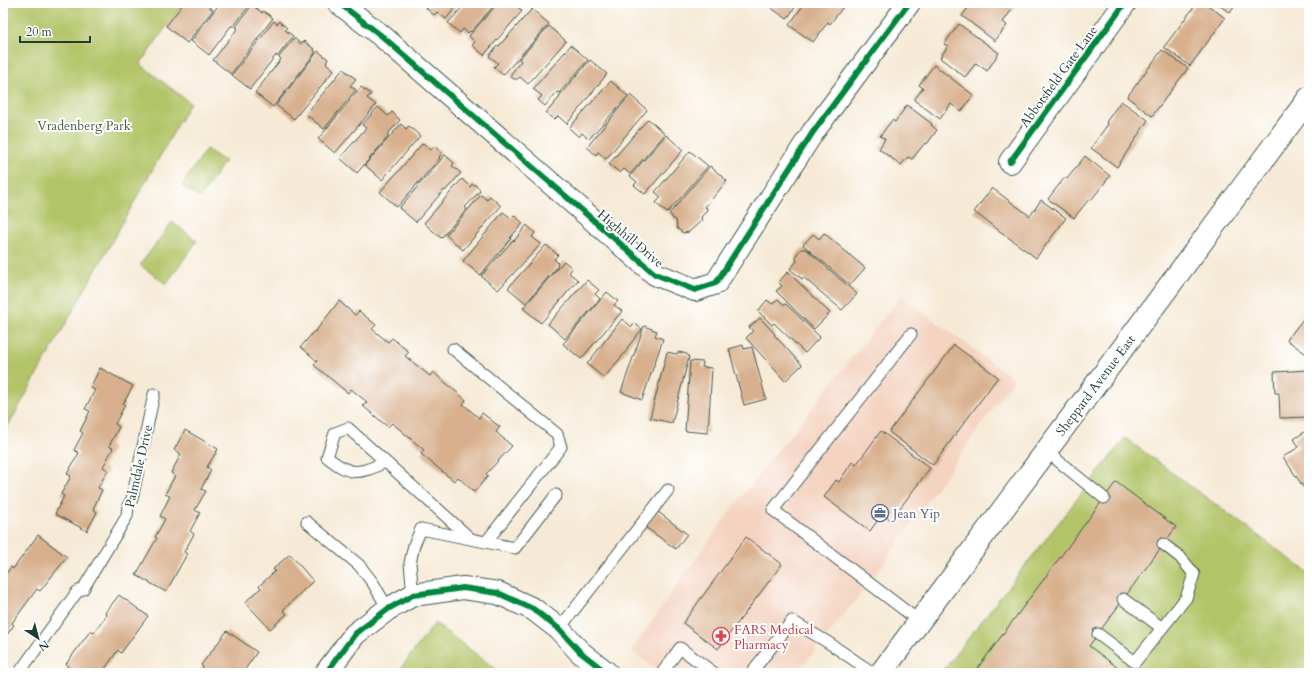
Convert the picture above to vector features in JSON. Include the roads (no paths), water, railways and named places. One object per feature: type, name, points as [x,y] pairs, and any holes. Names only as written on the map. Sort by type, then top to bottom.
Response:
[{"type":"street","name":"Highhill Drive","points":[[339,3],[383,37],[655,274],[695,290],[716,283],[813,132],[909,3]]},
{"type":"street","name":"Abbotsfield Gate Lane","points":[[1010,162],[1124,3]]},
{"type":"street","name":"Sheppard Avenue East","points":[[881,673],[1309,98]]},
{"type":"street","points":[[326,673],[355,634],[388,609],[413,595],[463,588],[498,593],[534,609],[559,629],[580,652],[606,673]]},
{"type":"lane","points":[[911,334],[773,510],[919,621]]},
{"type":"lane","points":[[453,349],[557,434],[561,446],[486,542]]},
{"type":"lane","name":"Palmdale Drive","points":[[19,673],[77,592],[83,588],[127,516],[128,506],[132,499],[154,394]]},
{"type":"lane","points":[[385,462],[367,471],[354,472],[339,466],[327,456],[334,433],[348,428],[471,539]]},
{"type":"lane","points":[[1046,451],[1104,498]]},
{"type":"lane","points":[[559,629],[668,490]]},
{"type":"lane","points":[[413,595],[410,563],[414,545],[421,529],[515,548],[556,495]]},
{"type":"lane","points":[[307,522],[359,564],[373,583],[388,609]]},
{"type":"lane","points":[[1098,634],[1135,662],[1186,598],[1194,574],[1180,557],[1163,544]]},
{"type":"lane","points":[[1123,599],[1162,628]]},
{"type":"lane","points":[[751,673],[792,621],[829,643],[873,673]]},
{"type":"lane","points":[[662,673],[680,648],[714,673]]},
{"type":"place","name":"Jean Yip","points":[[880,513]]},
{"type":"place","name":"FARS Medical Pharmacy","points":[[721,636]]},
{"type":"park label","name":"Vradenberg Park","points":[[84,125]]}]
